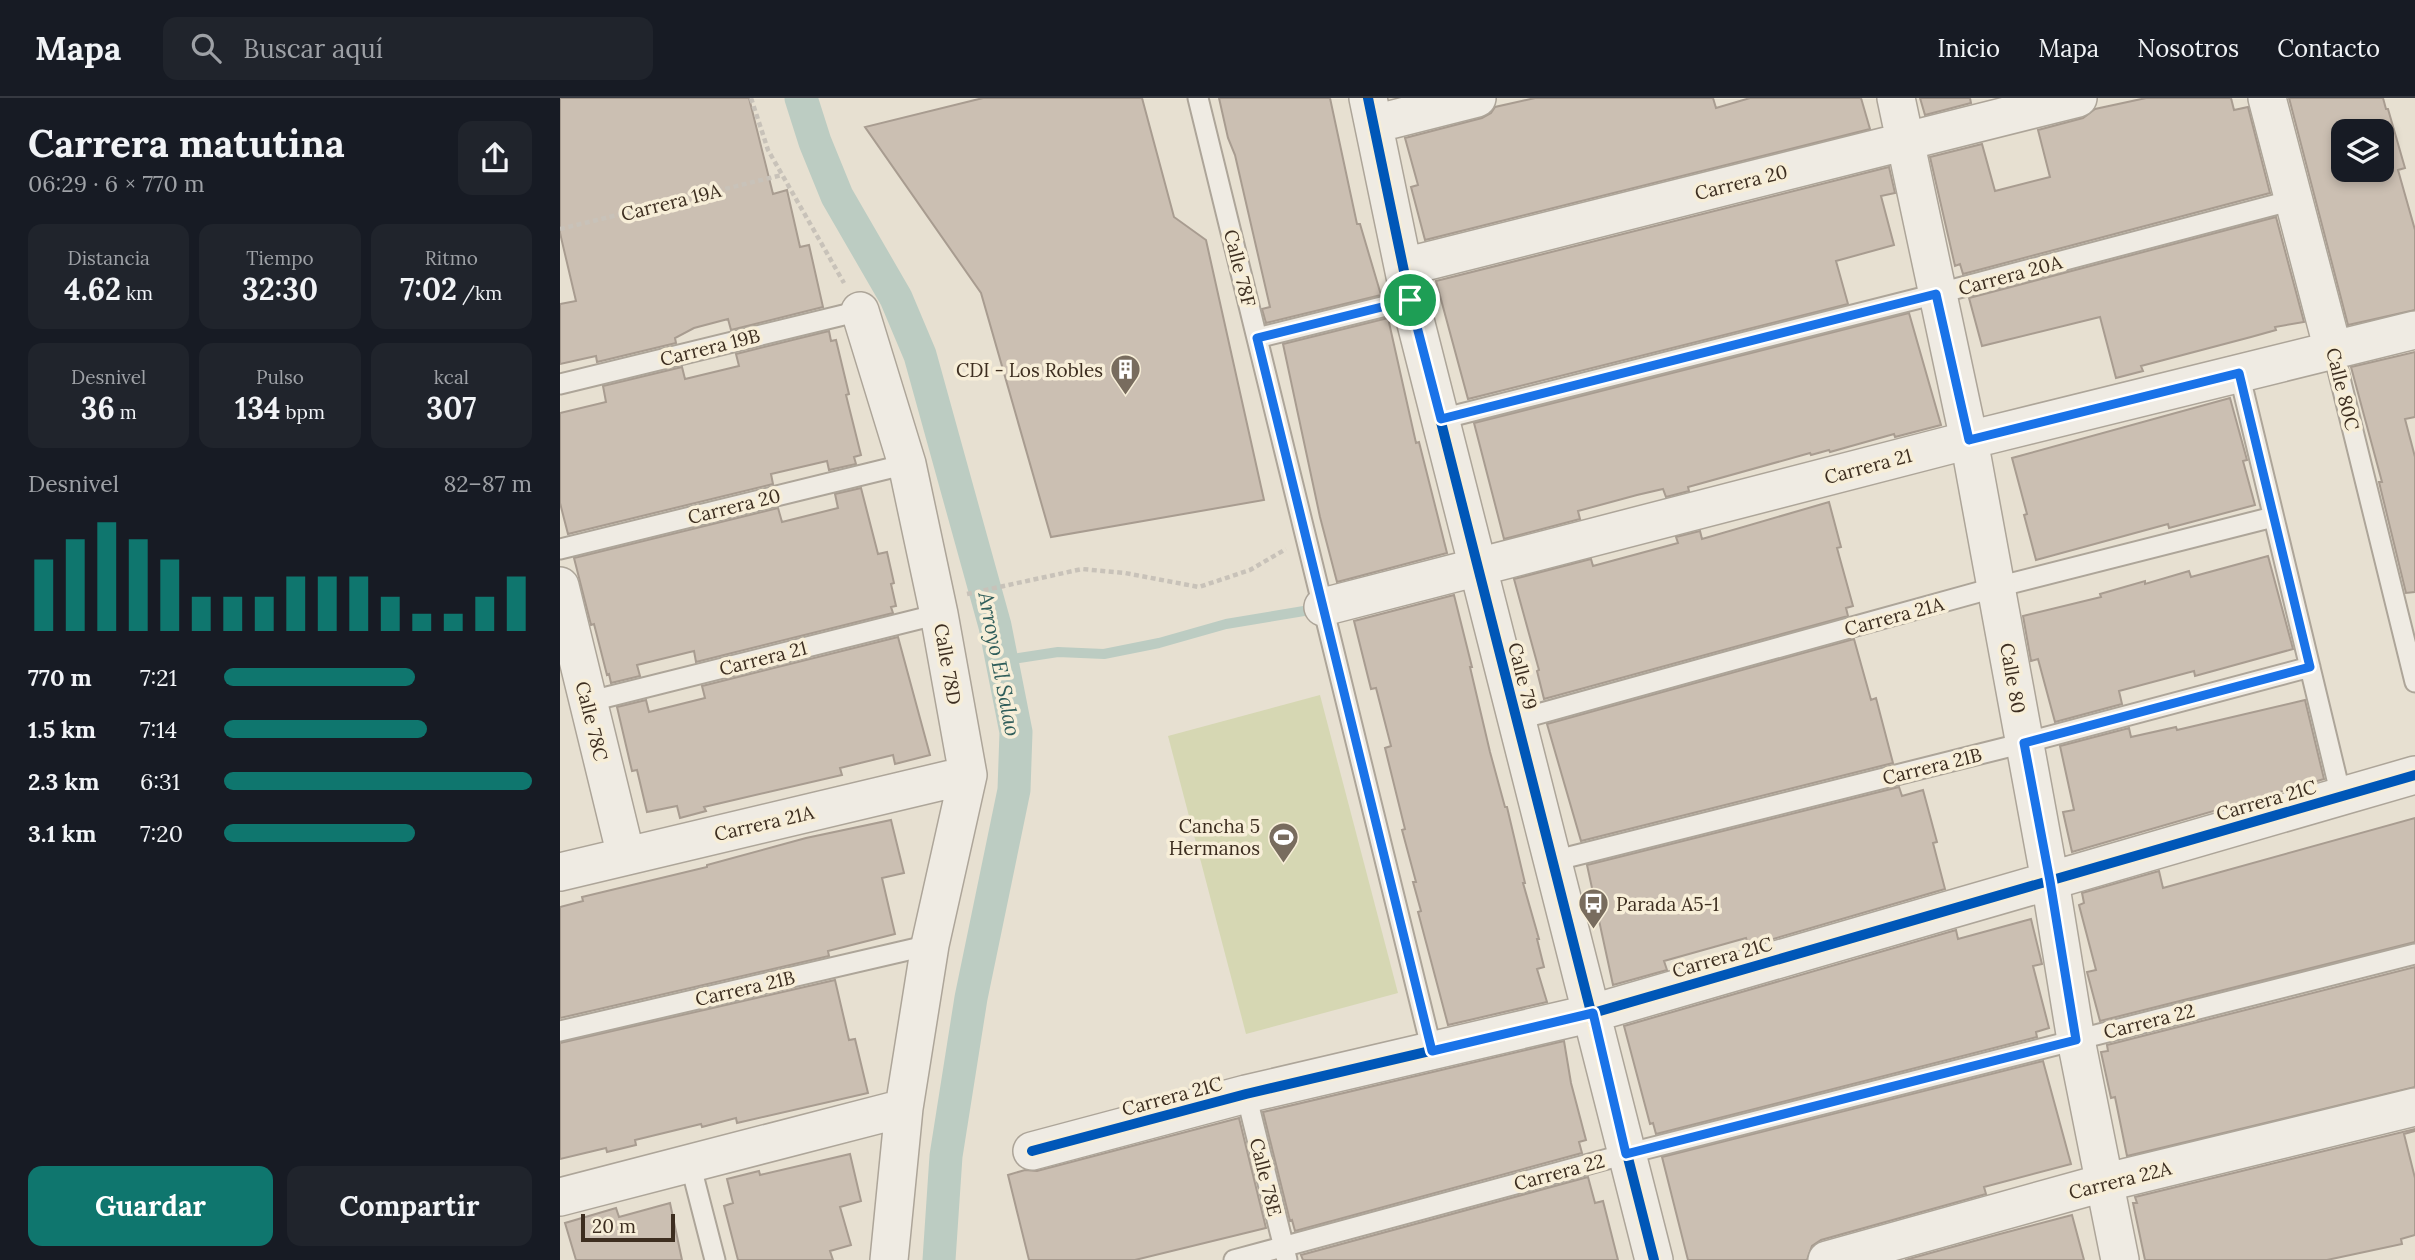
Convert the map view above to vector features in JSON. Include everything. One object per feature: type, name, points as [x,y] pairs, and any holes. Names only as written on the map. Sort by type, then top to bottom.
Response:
[{"type":"street","points":[[1371,111],[1477,98]]},
{"type":"street","name":"Calle 80","points":[[1895,98],[1969,440],[2050,881],[2076,1040],[2120,1260]]},
{"type":"street","name":"Carrera 20","points":[[1407,283],[1906,141],[2078,98]]},
{"type":"street","name":"Calle 80C","points":[[2266,98],[2333,350]]},
{"type":"street","name":"Calle 79","points":[[1371,111],[1407,283],[1654,1260]]},
{"type":"street","name":"Calle 78D","points":[[860,311],[953,604],[968,775],[930,945],[904,1108],[889,1260]]},
{"type":"street","name":"Carrera 21","points":[[1323,607],[1969,440],[2415,330]]},
{"type":"street","name":"Calle 78C","points":[[560,586],[626,856]]},
{"type":"street","name":"Carrera 21A","points":[[560,873],[968,775]]},
{"type":"street","name":"Carrera 21C","points":[[1032,1151],[1246,1094],[1593,1013],[2415,775]]},
{"type":"street","name":"Carrera 22A","points":[[1827,1260],[2103,1183],[2415,1107]]},
{"type":"street","points":[[560,1197],[904,1108]]},
{"type":"lane","name":"Calle 78F","points":[[1198,98],[1432,1051]]},
{"type":"lane","name":"Carrera 20A","points":[[1441,419],[1936,294],[2292,200]]},
{"type":"lane","name":"Carrera 20","points":[[1257,338],[1407,283]]},
{"type":"lane","name":"Carrera 19B","points":[[560,384],[860,311]]},
{"type":"lane","name":"Calle 80C","points":[[2333,350],[2415,682]]},
{"type":"lane","points":[[2239,373],[2341,796]]},
{"type":"lane","name":"Carrera 20","points":[[560,549],[907,464]]},
{"type":"lane","name":"Carrera 21A","points":[[1516,720],[1997,587],[2273,517]]},
{"type":"lane","name":"Carrera 21","points":[[587,702],[953,604]]},
{"type":"lane","name":"Carrera 21B","points":[[1553,861],[2024,743],[2310,667]]},
{"type":"lane","name":"Carrera 21B","points":[[560,1031],[930,945]]},
{"type":"lane","name":"Carrera 22","points":[[1234,1260],[1285,1253],[1626,1154],[2415,954]]},
{"type":"lane","name":"Calle 78E","points":[[1246,1094],[1285,1253]]},
{"type":"lane","points":[[690,1163],[715,1260]]},
{"type":"path","points":[[751,98],[768,149],[860,311]]},
{"type":"path","points":[[953,604],[1004,585],[1082,569],[1125,573],[1166,583],[1199,587],[1250,570],[1306,538]]},
{"type":"green space","name":"Cancha 5 Hermanos","points":[[1320,695],[1398,993],[1246,1034],[1168,736]]},
{"type":"building","points":[[560,98],[749,98],[773,194],[787,190],[800,247],[809,245],[823,307],[731,330],[728,319],[694,328],[675,338],[676,343],[597,362],[596,356],[560,364],[560,304],[576,301],[560,233]]},
{"type":"building","name":"CDI - Los Robles","points":[[983,98],[1142,98],[1174,217],[1206,240],[1264,500],[1051,537],[981,293],[865,127]]},
{"type":"building","points":[[1219,98],[1330,98],[1357,224],[1360,224],[1381,295],[1266,323],[1262,309],[1270,307]]},
{"type":"building","points":[[1535,98],[1713,98],[1716,108],[1750,98],[1861,98],[1870,129],[1425,240],[1411,187],[1418,185],[1405,138],[1482,118],[1495,107]]},
{"type":"building","points":[[1920,98],[1970,98],[1971,103],[1925,115]]},
{"type":"building","points":[[2146,98],[2231,98],[2234,110],[2248,107],[2270,193],[1963,274],[1960,264],[1955,266],[1930,157],[1982,144],[1995,191],[2050,177],[2038,130],[2083,118],[2095,109]]},
{"type":"building","points":[[2289,98],[2383,98],[2391,119],[2331,119],[2331,182],[2394,182],[2394,130],[2405,168],[2398,170],[2415,230],[2415,310],[2348,325]]},
{"type":"building","points":[[1889,167],[1895,193],[1881,196],[1894,245],[1836,261],[1848,304],[1468,399],[1436,281]]},
{"type":"building","points":[[2276,217],[2304,322],[2275,327],[2276,330],[2141,366],[2143,371],[2116,378],[2100,317],[1982,346],[1969,298]]},
{"type":"building","points":[[1909,313],[1941,425],[1895,437],[1894,434],[1830,452],[1810,453],[1688,487],[1689,491],[1666,497],[1663,489],[1637,495],[1578,511],[1580,519],[1504,539],[1474,423]]},
{"type":"building","points":[[1388,318],[1416,443],[1419,442],[1447,553],[1337,582],[1320,517],[1283,344]]},
{"type":"building","points":[[829,331],[831,341],[836,340],[849,394],[846,395],[861,455],[854,457],[856,464],[829,470],[827,461],[771,474],[773,484],[568,534],[560,503],[560,413],[606,402],[603,386],[682,367],[685,379],[739,366],[736,354]]},
{"type":"building","points":[[2415,352],[2415,417],[2405,419],[2415,457],[2415,592],[2406,593],[2379,482],[2382,482],[2351,367]]},
{"type":"building","points":[[2230,398],[2247,460],[2243,461],[2255,505],[2169,528],[2168,524],[2036,560],[2012,458]]},
{"type":"building","points":[[861,488],[878,554],[887,552],[894,583],[891,584],[896,606],[891,607],[893,613],[696,662],[694,651],[637,665],[640,676],[611,683],[594,624],[591,625],[574,558],[778,508],[782,522],[838,508],[835,494]]},
{"type":"building","points":[[1829,502],[1841,547],[1837,548],[1853,606],[1846,608],[1848,616],[1544,699],[1537,671],[1539,670],[1514,579],[1591,559],[1593,566],[1678,543],[1676,537],[1700,531],[1702,539]]},
{"type":"building","points":[[2268,556],[2293,649],[2195,676],[2194,671],[2119,691],[2122,704],[2055,722],[2038,659],[2031,661],[2023,616],[2101,597],[2100,594],[2145,581],[2145,584],[2189,571],[2191,577]]},
{"type":"building","points":[[1454,595],[1490,752],[1507,807],[1523,883],[1539,939],[1544,967],[1537,969],[1547,1002],[1448,1025],[1418,912],[1421,911],[1413,882],[1416,882],[1385,748],[1391,746],[1376,688],[1371,689],[1354,621]]},
{"type":"building","points":[[898,637],[930,755],[895,764],[893,755],[840,768],[842,775],[704,807],[706,811],[680,818],[677,806],[647,812],[637,770],[632,771],[617,707],[646,700],[649,712],[705,698],[702,686]]},
{"type":"building","points":[[1854,639],[1871,700],[1876,698],[1893,763],[1581,841],[1547,724]]},
{"type":"building","points":[[2305,700],[2324,779],[2072,852],[2063,812],[2074,810],[2060,746],[2129,728],[2131,737],[2176,727],[2177,730]]},
{"type":"building","points":[[1899,787],[1902,796],[1923,790],[1937,842],[1933,843],[1945,889],[1749,946],[1746,938],[1664,961],[1667,970],[1613,985],[1587,865]]},
{"type":"building","points":[[2415,818],[2415,942],[2100,1021],[2087,972],[2096,970],[2079,905],[2084,903],[2082,893],[2159,871],[2163,888]]},
{"type":"building","points":[[891,820],[904,873],[882,878],[895,934],[828,951],[829,956],[560,1018],[560,907],[583,901],[582,897],[707,867],[806,838]]},
{"type":"building","points":[[2031,919],[2042,964],[2033,966],[2049,1028],[2036,1032],[2037,1037],[1656,1134],[1653,1123],[1650,1124],[1624,1026],[1956,930],[1958,939]]},
{"type":"building","points":[[2415,967],[2415,1087],[2127,1156],[2115,1097],[2111,1098],[2101,1052],[2108,1051],[2107,1045]]},
{"type":"building","points":[[835,980],[849,1040],[855,1039],[868,1093],[737,1123],[736,1118],[702,1127],[701,1124],[635,1140],[636,1145],[607,1152],[606,1148],[560,1159],[560,1043]]},
{"type":"building","points":[[1564,1041],[1571,1083],[1586,1140],[1579,1142],[1582,1153],[1295,1231],[1292,1220],[1290,1221],[1263,1112]]},
{"type":"building","points":[[2043,1061],[2071,1164],[1984,1187],[1986,1194],[1821,1240],[1812,1246],[1807,1260],[1688,1260],[1662,1157]]},
{"type":"building","points":[[1239,1118],[1266,1228],[1135,1260],[1029,1260],[1008,1175],[1025,1170],[1037,1171]]},
{"type":"building","points":[[2415,1129],[2404,1134],[2415,1178],[2415,1235],[2401,1239],[2402,1244],[2327,1260],[2145,1260],[2133,1203],[2137,1203],[2135,1197]]},
{"type":"building","points":[[850,1154],[861,1201],[840,1207],[851,1245],[830,1251],[833,1260],[738,1260],[724,1206],[733,1203],[727,1179],[759,1171],[760,1175]]},
{"type":"building","points":[[1588,1177],[1595,1203],[1603,1201],[1618,1260],[1303,1260],[1301,1255]]},
{"type":"building","points":[[670,1203],[682,1260],[576,1260],[565,1223],[616,1208],[619,1217]]},
{"type":"building","points":[[2072,1215],[2084,1260],[1905,1260],[1996,1235]]},
{"type":"waterway","name":"Arroyo El Salao","points":[[801,98],[837,196],[896,298],[920,355],[995,626],[1016,732],[1014,790],[971,998],[946,1156],[939,1260]]},
{"type":"waterway","points":[[1019,658],[1058,652],[1104,654],[1159,643],[1226,624],[1316,609]]},
{"type":"cycle path","points":[[1368,98],[1410,300],[1654,1260]]},
{"type":"cycle path","points":[[1032,1151],[1246,1094],[1593,1013],[2415,775]]},
{"type":"place","name":"CDI - Los Robles","points":[[1126,397]]},
{"type":"place","name":"Cancha 5 Hermanos","points":[[1283,864]]},
{"type":"place","name":"Parada A5-1","points":[[1593,931]]},
{"type":"route","points":[[1936,294],[1969,440],[2239,373],[2310,667],[2024,743],[2076,1040],[1626,1154],[1593,1013],[1432,1051],[1257,338],[1410,300],[1441,419],[1936,294]]}]
